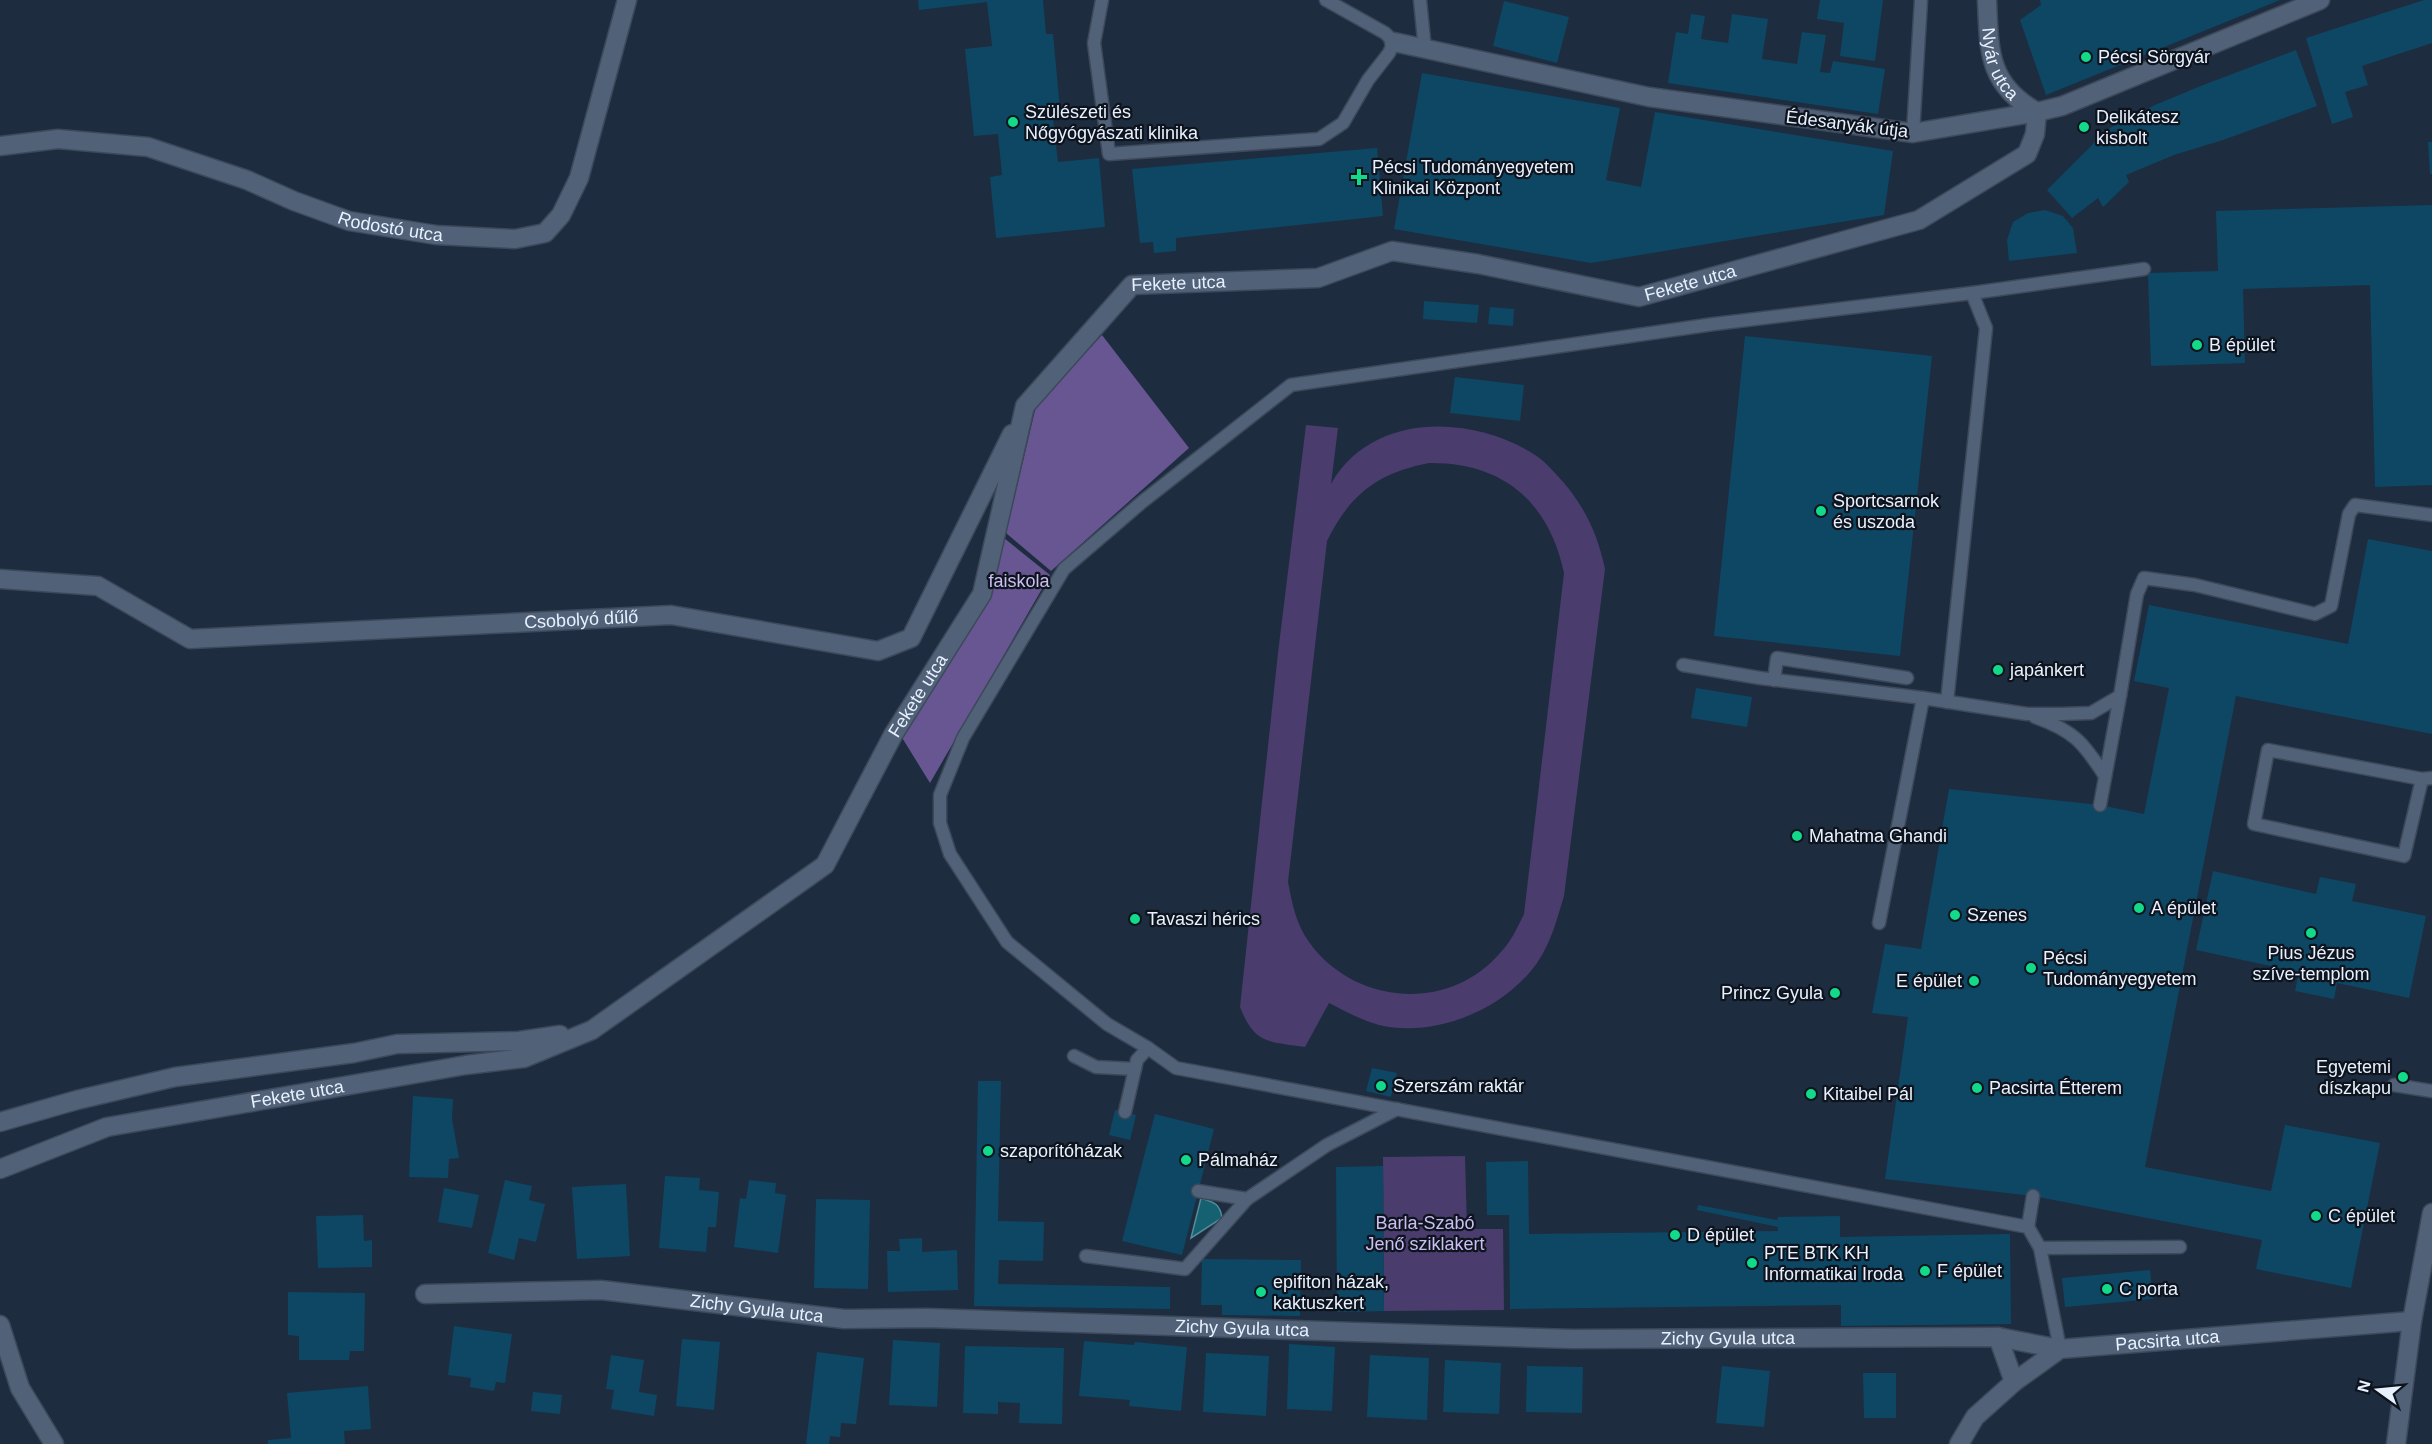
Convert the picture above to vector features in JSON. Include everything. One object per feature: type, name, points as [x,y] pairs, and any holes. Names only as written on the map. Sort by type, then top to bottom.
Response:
[{"type":"street","name":"Rodostó utca","points":[[0,146],[58,139],[148,147],[247,180],[294,201],[349,221],[436,235],[515,239],[545,233],[561,215],[579,178],[627,0]]},
{"type":"street","name":"Nyár utca","points":[[1987,0],[1992,63],[1999,79],[2018,102],[2037,112]]},
{"type":"street","name":"Édesanyák útja","points":[[1394,42],[1649,97],[1914,133],[2062,106],[2320,0]]},
{"type":"street","name":"Fekete utca","points":[[2,1173],[107,1127],[455,1067],[524,1058],[592,1030],[825,865],[893,735],[982,594],[1026,405],[1132,285],[1318,278],[1392,251],[1478,264],[1639,297],[1919,220],[2027,154],[2035,134],[2037,112]]},
{"type":"street","name":"Csobolyó dűlő","points":[[0,579],[98,586],[190,639],[671,615],[878,651],[911,638],[1026,405]]},
{"type":"street","name":"Fekete utca","points":[[0,1122],[77,1100],[175,1077],[342,1054],[397,1044],[519,1041],[592,1030]]},
{"type":"street","points":[[2396,1444],[2412,1321],[2432,1213]]},
{"type":"street","name":"Zichy Gyula utca","points":[[425,1294],[602,1290],[844,1319],[927,1318],[1572,1339],[1998,1337],[2060,1349]]},
{"type":"street","name":"Pacsirta utca","points":[[2060,1349],[2412,1321]]},
{"type":"street","points":[[0,1325],[20,1388],[54,1444]]},
{"type":"street","points":[[1998,1337],[2014,1382]]},
{"type":"street","points":[[1959,1444],[1976,1417],[2014,1382],[2060,1349]]},
{"type":"lane","points":[[1102,0],[1094,43],[1109,154],[1319,139],[1343,123],[1394,42],[1385,33],[1326,0]]},
{"type":"lane","points":[[1420,0],[1425,50]]},
{"type":"lane","points":[[1914,133],[1921,0]]},
{"type":"lane","points":[[2028,1227],[1176,1068],[1148,1048],[1107,1024],[1007,942],[950,854],[940,823],[940,795],[963,738],[1064,568],[1142,502],[1291,385],[1714,324],[1972,294],[2144,269]]},
{"type":"lane","points":[[1947,702],[1986,328],[1972,294]]},
{"type":"lane","points":[[2100,805],[2137,594],[2144,578],[2195,585],[2315,614],[2331,606],[2349,514],[2355,505],[2432,515]]},
{"type":"lane","points":[[1774,680],[1777,658],[1907,678]]},
{"type":"lane","points":[[1683,665],[1774,680],[1923,698],[2027,714],[2091,713],[2120,696]]},
{"type":"lane","points":[[1879,923],[1923,698]]},
{"type":"lane","points":[[2027,714],[2057,725],[2085,745],[2105,776]]},
{"type":"lane","points":[[2268,750],[2427,779],[2404,856],[2254,824],[2268,750]]},
{"type":"lane","points":[[1125,1112],[1137,1060],[1148,1048]]},
{"type":"lane","points":[[1074,1056],[1096,1067],[1135,1069]]},
{"type":"lane","points":[[2394,1085],[2432,1091]]},
{"type":"lane","points":[[1086,1256],[1185,1269],[1247,1199],[1327,1145],[1397,1109]]},
{"type":"lane","points":[[1198,1191],[1247,1199]]},
{"type":"lane","points":[[2033,1196],[2028,1227],[2040,1248],[2060,1349]]},
{"type":"lane","points":[[2040,1248],[2180,1247]]},
{"type":"green space","points":[[1102,335],[1189,448],[1051,571],[1006,533],[1036,406]]},
{"type":"green space","points":[[1306,425],[1338,428],[1331,484],[1349,460],[1372,443],[1399,432],[1427,427],[1456,428],[1485,433],[1513,443],[1538,457],[1565,484],[1581,506],[1598,542],[1605,569],[1564,896],[1550,939],[1537,963],[1523,980],[1487,1007],[1445,1023],[1401,1028],[1372,1023],[1329,1003],[1305,1047],[1272,1042],[1257,1035],[1251,1028],[1240,1007],[1278,653]],"holes":[[[1429,463],[1479,470],[1519,491],[1547,526],[1557,548],[1564,573],[1524,914],[1514,935],[1500,953],[1479,972],[1455,985],[1429,992],[1402,994],[1376,989],[1351,979],[1328,963],[1309,942],[1301,928],[1288,882],[1327,541],[1345,510],[1356,498],[1380,480],[1411,467]]]},
{"type":"green space","name":"faiskola","points":[[1004,538],[1050,575],[930,783],[901,736],[991,597]]},
{"type":"green space","name":"Barla-Szabó Jenő sziklakert","points":[[1465,1156],[1467,1229],[1503,1229],[1504,1310],[1384,1311],[1383,1157]]},
{"type":"water","points":[[1201,1198],[1218,1206],[1222,1218],[1191,1238]]},
{"type":"building","name":"Szülészeti és Nőgyógyászati klinika","points":[[918,0],[1043,0],[1046,34],[1053,34],[1060,109],[1052,110],[1058,162],[1099,158],[1105,227],[996,238],[990,177],[1002,175],[998,134],[974,136],[965,49],[992,46],[987,2],[919,10]]},
{"type":"building","points":[[1820,0],[1883,0],[1875,61],[1840,56],[1844,23],[1817,19]]},
{"type":"building","name":"Pécsi Sörgyár","points":[[2040,0],[2280,0],[2046,95],[2020,20],[2041,5]]},
{"type":"building","points":[[2424,0],[2432,0],[2432,43],[2362,66],[2368,85],[2345,92],[2353,117],[2332,124],[2306,38]]},
{"type":"building","points":[[1504,1],[1569,17],[1557,63],[1493,46]]},
{"type":"building","points":[[1691,14],[1705,16],[1701,39],[1728,43],[1732,14],[1768,19],[1762,59],[1797,64],[1802,32],[1826,35],[1820,72],[1830,73],[1833,61],[1885,69],[1878,114],[1668,83],[1676,32],[1688,34]]},
{"type":"building","points":[[2296,50],[2317,106],[2174,155],[2126,175],[2129,182],[2103,207],[2098,198],[2072,218],[2047,190],[2108,129],[2155,105]]},
{"type":"building","points":[[1422,73],[1620,108],[1606,180],[1641,187],[1655,112],[1893,151],[1884,215],[1591,263],[1394,229]]},
{"type":"building","points":[[2428,142],[2432,142],[2432,174],[2430,174]]},
{"type":"building","points":[[1377,148],[1383,216],[1176,238],[1176,251],[1154,253],[1153,242],[1140,243],[1132,169]]},
{"type":"building","name":"B épület","points":[[2432,205],[2432,485],[2375,487],[2370,285],[2243,289],[2245,363],[2151,366],[2148,273],[2218,271],[2216,211]]},
{"type":"building","points":[[2045,210],[2063,216],[2073,228],[2077,253],[2009,261],[2007,240],[2013,222],[2028,213]]},
{"type":"building","points":[[1424,301],[1479,305],[1477,323],[1423,319]]},
{"type":"building","points":[[1490,307],[1514,309],[1513,326],[1488,324]]},
{"type":"building","name":"Sportcsarnok és uszoda","points":[[1745,336],[1932,356],[1900,656],[1714,636]]},
{"type":"building","points":[[1455,377],[1524,385],[1520,421],[1450,413]]},
{"type":"building","points":[[2368,539],[2432,551],[2432,734],[2236,696],[2145,1167],[2271,1191],[2285,1125],[2380,1143],[2351,1288],[2256,1269],[2262,1240],[2033,1196],[1885,1179],[1908,1017],[1872,1013],[1885,944],[1921,949],[1949,789],[2100,805],[2144,814],[2169,688],[2134,681],[2149,605],[2348,644]]},
{"type":"building","points":[[1696,688],[1752,697],[1747,727],[1691,718]]},
{"type":"building","name":"Pius Jézus szíve-templom","points":[[2213,871],[2316,894],[2320,877],[2356,884],[2352,901],[2426,916],[2409,998],[2337,983],[2334,999],[2295,991],[2299,972],[2196,950]]},
{"type":"building","name":"Szerszám raktár","points":[[1372,1068],[1397,1073],[1391,1097],[1366,1091]]},
{"type":"building","name":"szaporítóházak","points":[[978,1081],[1001,1081],[998,1221],[1044,1222],[1043,1261],[999,1260],[998,1284],[1170,1287],[1170,1309],[974,1306]]},
{"type":"building","points":[[413,1096],[453,1099],[452,1119],[459,1158],[449,1159],[448,1178],[409,1177]]},
{"type":"building","points":[[1115,1110],[1136,1115],[1130,1140],[1109,1135]]},
{"type":"building","name":"Pálmaház","points":[[1155,1114],[1214,1129],[1182,1255],[1122,1241]]},
{"type":"building","name":"D épület","points":[[1528,1161],[1529,1234],[1778,1231],[1778,1227],[1697,1210],[1698,1205],[1777,1220],[1778,1217],[1840,1216],[1840,1237],[2010,1234],[2011,1324],[1841,1326],[1841,1305],[1510,1309],[1509,1215],[1487,1215],[1486,1162]]},
{"type":"building","points":[[1383,1166],[1384,1311],[1337,1312],[1336,1167]]},
{"type":"building","points":[[665,1176],[700,1178],[699,1190],[719,1192],[716,1227],[708,1227],[706,1252],[659,1248]]},
{"type":"building","points":[[505,1180],[532,1186],[529,1200],[545,1204],[536,1242],[519,1238],[514,1260],[488,1253]]},
{"type":"building","points":[[749,1180],[776,1183],[775,1193],[786,1195],[778,1253],[734,1247],[740,1198],[746,1199]]},
{"type":"building","points":[[626,1184],[630,1256],[577,1259],[572,1187]]},
{"type":"building","points":[[444,1188],[479,1195],[472,1228],[438,1222]]},
{"type":"building","points":[[816,1199],[870,1200],[868,1289],[814,1288]]},
{"type":"building","points":[[363,1215],[364,1241],[372,1240],[372,1267],[318,1268],[316,1216]]},
{"type":"building","points":[[922,1238],[922,1252],[957,1250],[958,1290],[888,1292],[887,1251],[900,1251],[899,1239]]},
{"type":"building","name":"epifiton házak, kaktuszkert","points":[[1202,1259],[1301,1260],[1300,1316],[1222,1315],[1222,1305],[1201,1305]]},
{"type":"building","name":"C porta","points":[[2150,1270],[2153,1299],[2065,1307],[2062,1278]]},
{"type":"building","points":[[288,1292],[365,1293],[364,1351],[350,1351],[349,1360],[299,1360],[299,1336],[288,1335]]},
{"type":"building","points":[[454,1326],[512,1334],[505,1383],[496,1382],[494,1391],[470,1387],[471,1378],[448,1375]]},
{"type":"building","points":[[682,1339],[720,1342],[714,1410],[676,1406]]},
{"type":"building","points":[[893,1340],[940,1343],[937,1407],[889,1405]]},
{"type":"building","points":[[1084,1341],[1134,1345],[1135,1342],[1187,1347],[1181,1411],[1129,1406],[1130,1400],[1079,1396]]},
{"type":"building","points":[[1289,1344],[1335,1347],[1332,1411],[1287,1409]]},
{"type":"building","points":[[965,1346],[1064,1348],[1062,1424],[1019,1423],[1020,1403],[998,1402],[998,1414],[963,1413]]},
{"type":"building","points":[[817,1352],[864,1358],[856,1424],[841,1423],[840,1437],[830,1436],[829,1444],[806,1444]]},
{"type":"building","points":[[1206,1353],[1269,1356],[1266,1416],[1203,1412]]},
{"type":"building","points":[[611,1355],[644,1360],[639,1392],[657,1395],[654,1416],[611,1409],[614,1390],[606,1389]]},
{"type":"building","points":[[1370,1355],[1429,1358],[1427,1420],[1367,1417]]},
{"type":"building","points":[[1445,1360],[1501,1363],[1499,1414],[1443,1412]]},
{"type":"building","points":[[1527,1366],[1583,1367],[1582,1413],[1526,1412]]},
{"type":"building","points":[[1722,1366],[1770,1371],[1764,1427],[1716,1423]]},
{"type":"building","points":[[1863,1373],[1896,1373],[1896,1418],[1864,1418]]},
{"type":"building","points":[[368,1386],[371,1429],[344,1431],[345,1444],[268,1444],[268,1440],[291,1438],[287,1393]]},
{"type":"building","points":[[533,1392],[562,1395],[560,1414],[531,1411]]},
{"type":"place","name":"Pécsi Sörgyár","points":[[2086,57]]},
{"type":"place","name":"Szülészeti és Nőgyógyászati klinika","points":[[1013,122]]},
{"type":"place","name":"Delikátesz kisbolt","points":[[2084,127]]},
{"type":"place","name":"Pécsi Tudományegyetem Klinikai Központ","points":[[1359,177]]},
{"type":"place","name":"B épület","points":[[2197,345]]},
{"type":"place","name":"Sportcsarnok és uszoda","points":[[1821,511]]},
{"type":"place","name":"japánkert","points":[[1998,670]]},
{"type":"place","name":"Mahatma Ghandi","points":[[1797,836]]},
{"type":"place","name":"A épület","points":[[2139,908]]},
{"type":"place","name":"Szenes","points":[[1955,915]]},
{"type":"place","name":"Tavaszi hérics","points":[[1135,919]]},
{"type":"place","name":"Pius Jézus szíve-templom","points":[[2311,933]]},
{"type":"place","name":"Pécsi Tudományegyetem","points":[[2031,968]]},
{"type":"place","name":"E épület","points":[[1974,981]]},
{"type":"place","name":"Princz Gyula","points":[[1835,993]]},
{"type":"place","name":"Egyetemi díszkapu","points":[[2403,1077]]},
{"type":"place","name":"Szerszám raktár","points":[[1381,1086]]},
{"type":"place","name":"Pacsirta Étterem","points":[[1977,1088]]},
{"type":"place","name":"Kitaibel Pál","points":[[1811,1094]]},
{"type":"place","name":"szaporítóházak","points":[[988,1151]]},
{"type":"place","name":"Pálmaház","points":[[1186,1160]]},
{"type":"place","name":"C épület","points":[[2316,1216]]},
{"type":"place","name":"D épület","points":[[1675,1235]]},
{"type":"place","name":"PTE BTK KH Informatikai Iroda","points":[[1752,1263]]},
{"type":"place","name":"F épület","points":[[1925,1271]]},
{"type":"place","name":"C porta","points":[[2107,1289]]},
{"type":"place","name":"epifiton házak, kaktuszkert","points":[[1261,1292]]}]
